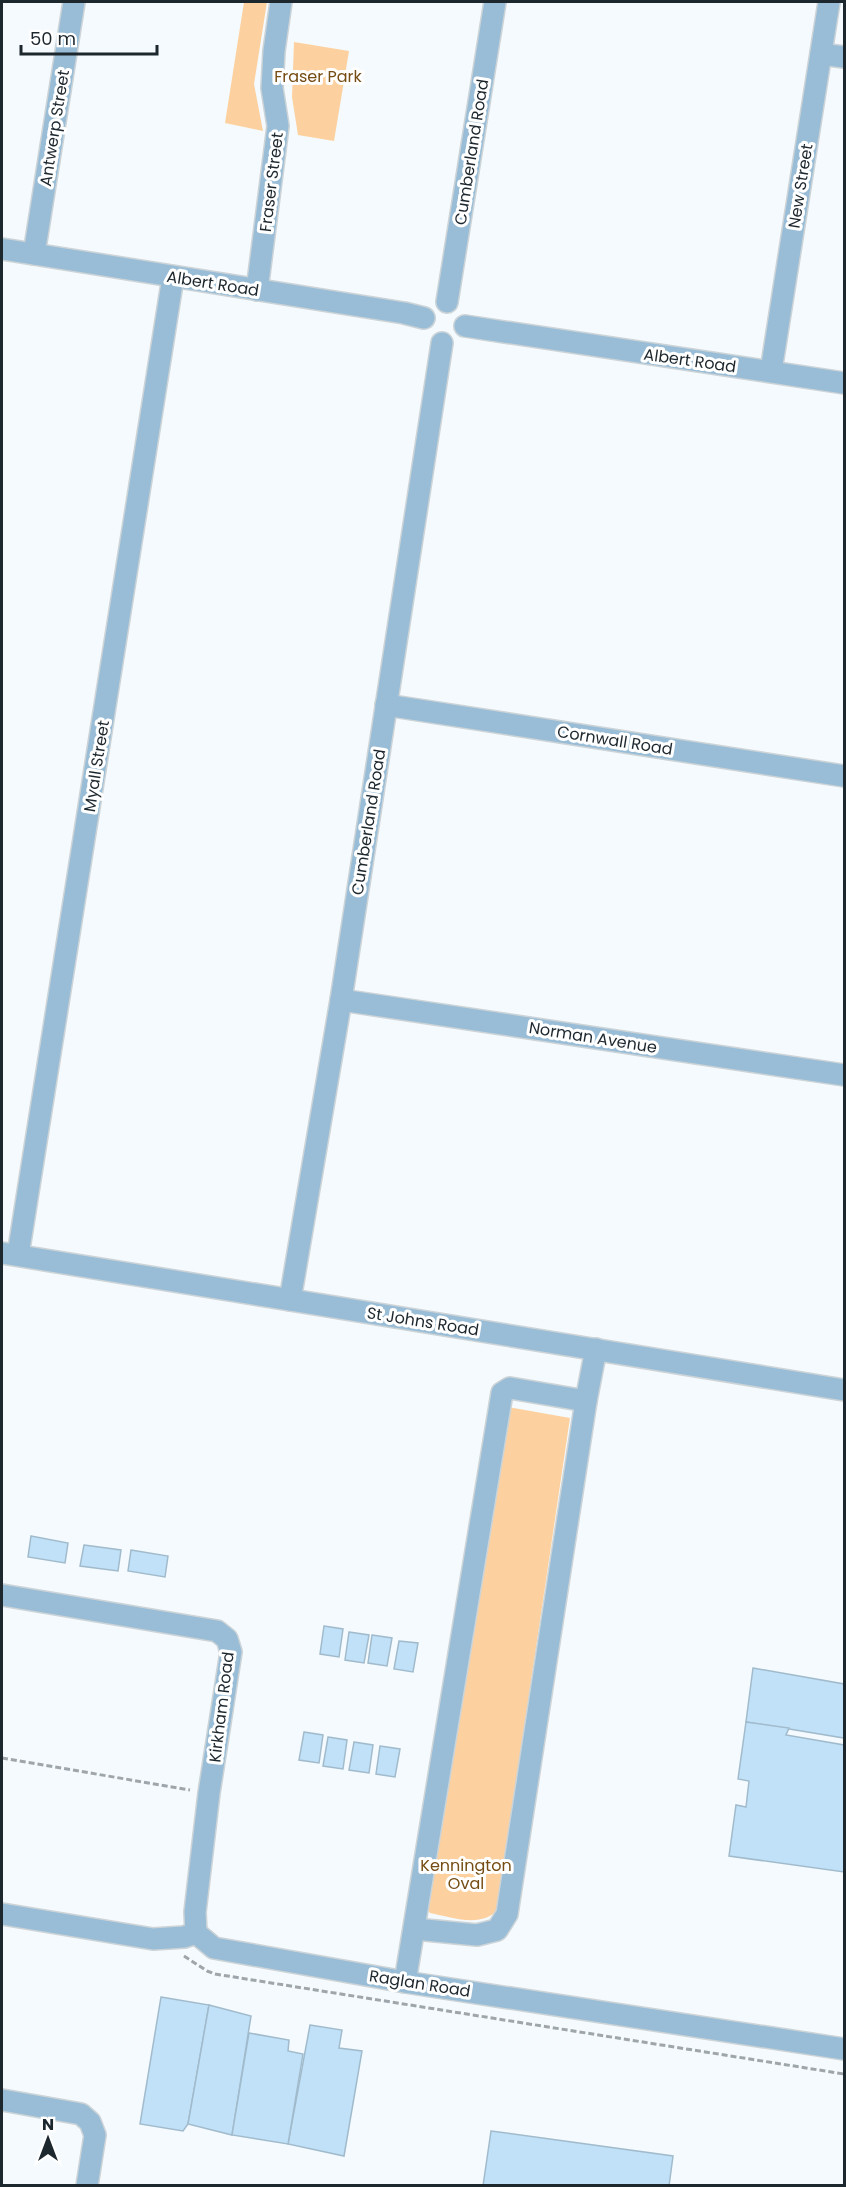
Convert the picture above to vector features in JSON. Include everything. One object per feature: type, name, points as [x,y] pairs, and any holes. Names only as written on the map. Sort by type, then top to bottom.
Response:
[{"type":"street","name":"Antwerp Street","points":[[34,254],[74,2]]},
{"type":"street","name":"Fraser Street","points":[[257,290],[278,126],[272,88],[274,51],[281,2]]},
{"type":"street","name":"Cumberland Road","points":[[447,302],[495,2]]},
{"type":"street","name":"New Street","points":[[771,371],[829,2]]},
{"type":"street","points":[[821,54],[844,57]]},
{"type":"street","name":"Albert Road","points":[[2,249],[424,318]]},
{"type":"street","name":"Myall Street","points":[[10,1254],[173,277]]},
{"type":"street","points":[[447,302],[454,304],[462,312],[465,326],[456,340],[442,344],[426,334],[424,318],[426,312],[434,304],[447,302]]},
{"type":"street","name":"Albert Road","points":[[465,326],[844,383]]},
{"type":"street","name":"Cumberland Road","points":[[290,1300],[341,1000],[442,344]]},
{"type":"street","name":"Cornwall Road","points":[[386,705],[844,776]]},
{"type":"street","name":"Norman Avenue","points":[[341,1000],[844,1075]]},
{"type":"street","name":"St Johns Road","points":[[10,1254],[844,1390]]},
{"type":"street","points":[[415,1929],[477,1935],[497,1930],[507,1914],[596,1349]]},
{"type":"street","points":[[405,1982],[502,1393],[510,1388],[586,1401]]},
{"type":"street","name":"Kirkham Road","points":[[2,1595],[217,1631],[227,1639],[231,1652],[209,1793],[195,1912],[196,1933]]},
{"type":"street","points":[[2,1914],[153,1939],[184,1937],[196,1933]]},
{"type":"street","name":"Raglan Road","points":[[196,1933],[214,1948],[405,1982],[844,2049]]},
{"type":"street","points":[[2,2100],[81,2114],[90,2122],[94,2135],[87,2186]]},
{"type":"path","points":[[2,1758],[209,1793]]},
{"type":"green space","points":[[244,2],[267,2],[254,84],[263,131],[225,123]]},
{"type":"green space","name":"Fraser Park","points":[[294,42],[349,51],[334,141],[298,135],[292,97]]},
{"type":"green space","name":"Kennington Oval","points":[[508,1407],[570,1418],[497,1911],[482,1919],[465,1920],[430,1913],[425,1906]]},
{"type":"building","points":[[31,1536],[68,1543],[65,1563],[28,1557]]},
{"type":"building","points":[[84,1545],[121,1550],[118,1571],[80,1566]]},
{"type":"building","points":[[131,1550],[168,1556],[165,1577],[128,1571]]},
{"type":"building","points":[[324,1626],[343,1629],[339,1657],[320,1654]]},
{"type":"building","points":[[349,1632],[369,1635],[364,1663],[345,1660]]},
{"type":"building","points":[[372,1635],[392,1638],[387,1666],[368,1663]]},
{"type":"building","points":[[399,1641],[418,1643],[413,1672],[394,1669]]},
{"type":"building","points":[[753,1668],[844,1684],[844,1738],[746,1722]]},
{"type":"building","points":[[746,1722],[789,1728],[786,1735],[844,1745],[844,1872],[729,1856],[736,1805],[746,1807],[749,1781],[738,1779]]},
{"type":"building","points":[[304,1732],[323,1735],[319,1763],[299,1760]]},
{"type":"building","points":[[328,1737],[347,1740],[343,1769],[323,1766]]},
{"type":"building","points":[[354,1742],[373,1745],[369,1773],[349,1770]]},
{"type":"building","points":[[380,1746],[400,1749],[395,1777],[376,1774]]},
{"type":"building","points":[[161,1997],[209,2005],[188,2124],[183,2131],[140,2124]]},
{"type":"building","points":[[209,2005],[251,2016],[232,2135],[188,2124]]},
{"type":"building","points":[[310,2025],[342,2030],[339,2048],[362,2051],[344,2156],[288,2144]]},
{"type":"building","points":[[249,2033],[289,2040],[288,2051],[303,2054],[288,2144],[232,2135]]},
{"type":"building","points":[[491,2131],[673,2156],[669,2186],[483,2186]]}]
